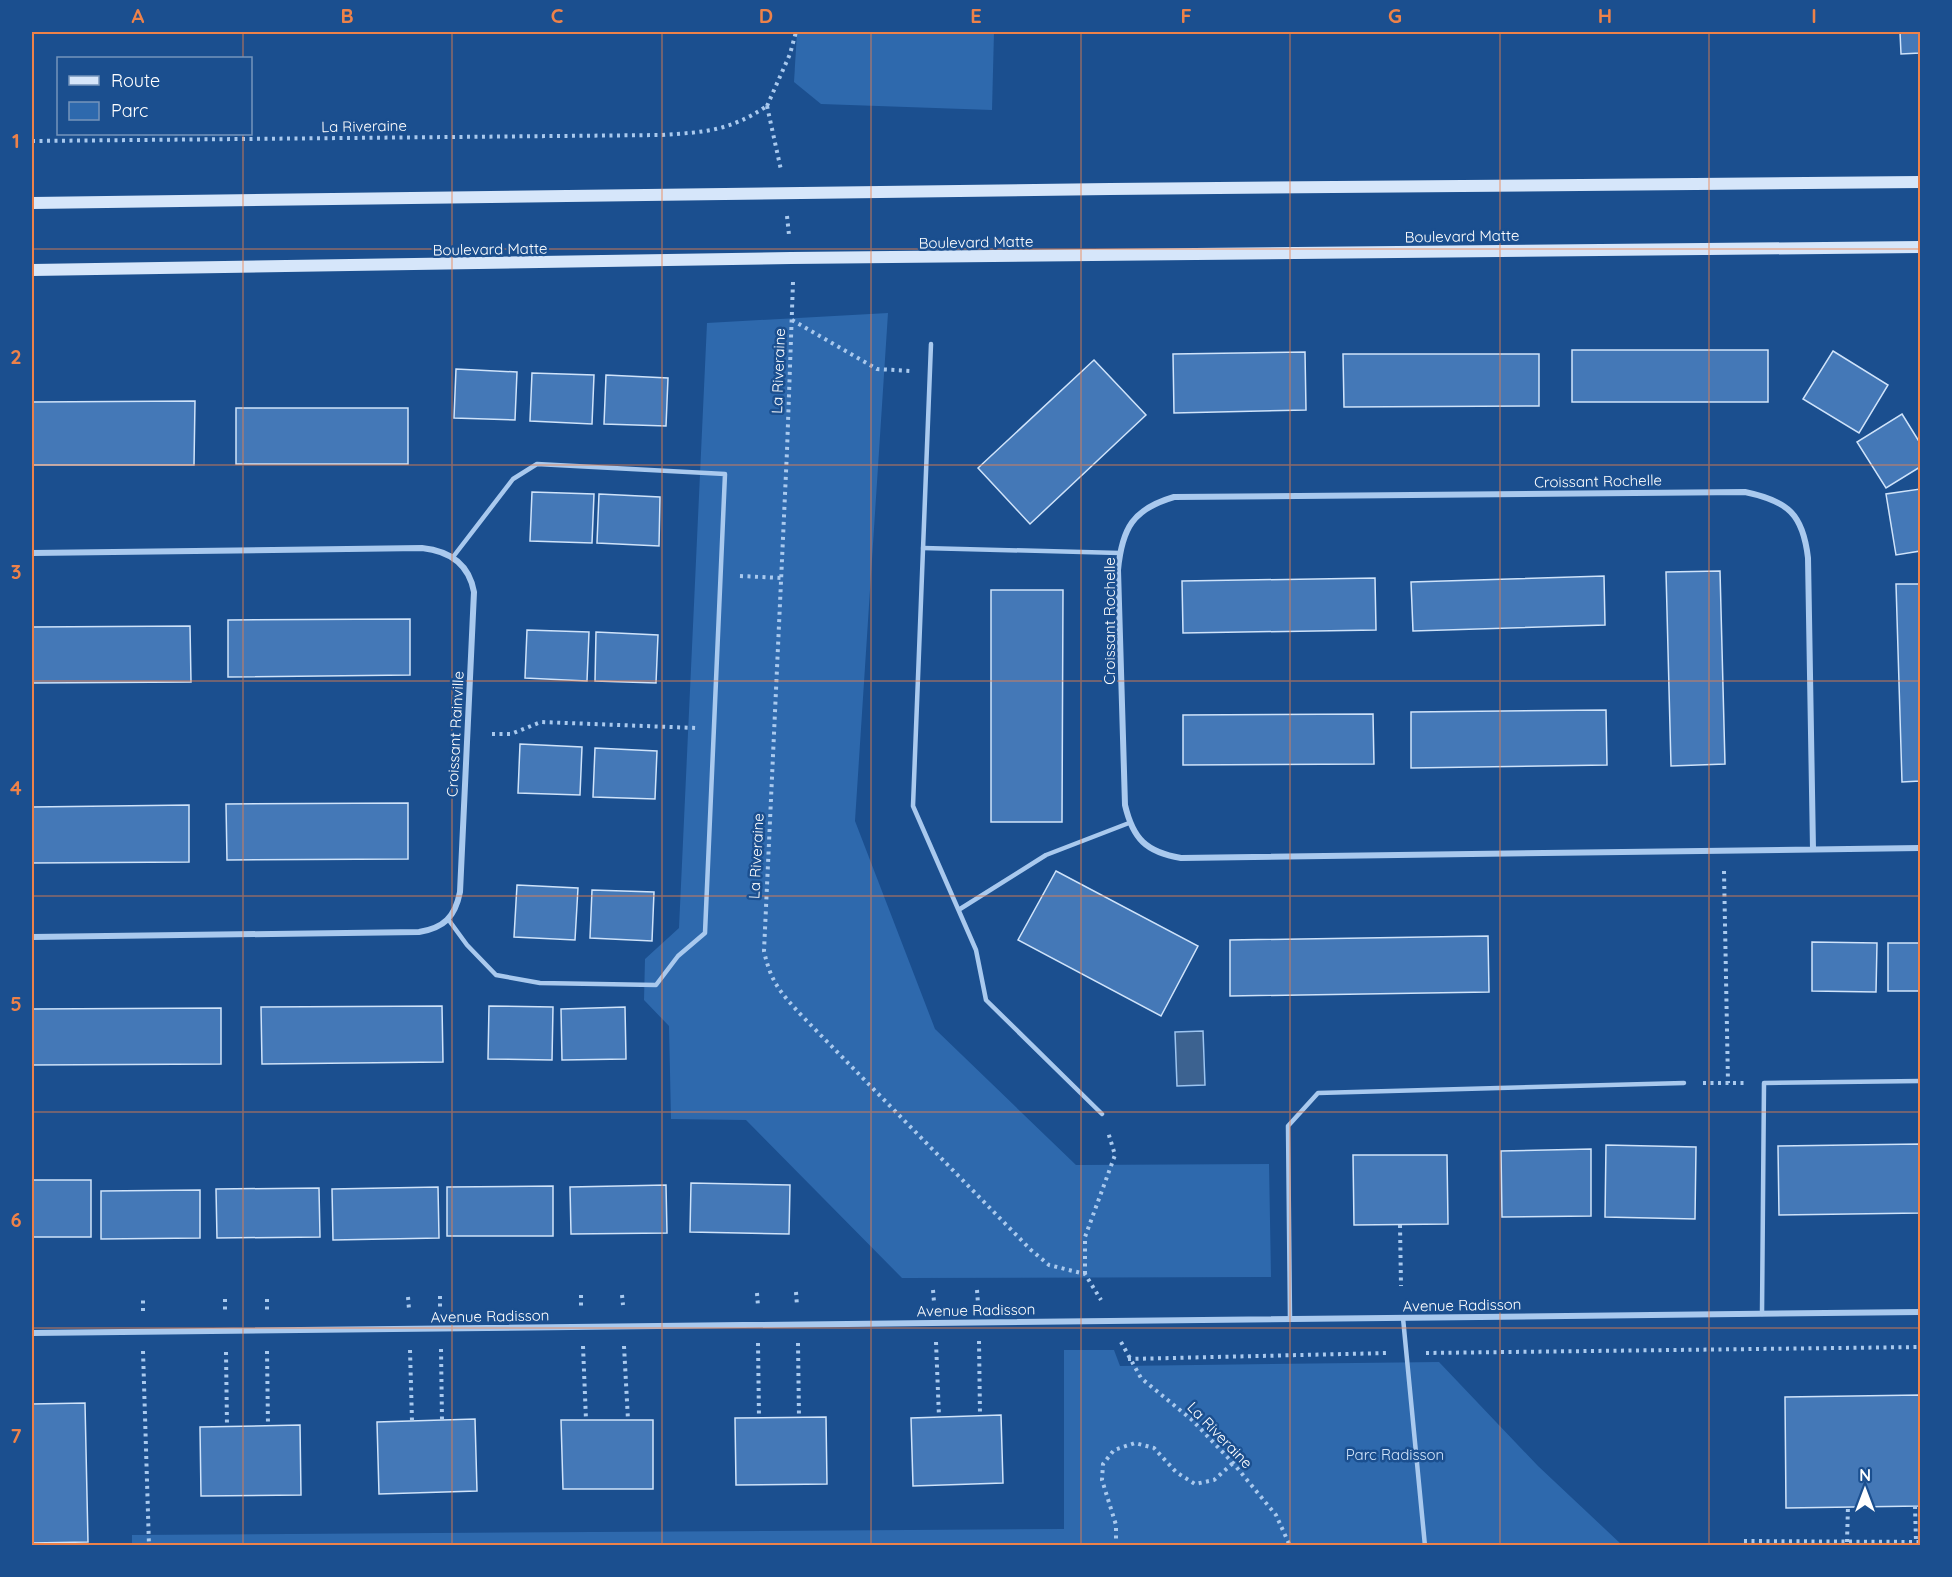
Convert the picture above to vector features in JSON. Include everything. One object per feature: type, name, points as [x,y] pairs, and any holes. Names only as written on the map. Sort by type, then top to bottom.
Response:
[{"type":"main road","points":[[32,203],[1920,182]]},
{"type":"main road","name":"Boulevard Matte","points":[[32,270],[802,258],[1920,247]]},
{"type":"street","name":"Croissant Rochelle","points":[[1813,849],[1806,537],[1798,519],[1781,504],[1763,496],[1745,492],[1174,497],[1154,503],[1137,514],[1126,533],[1118,570],[1122,784],[1129,824],[1148,847],[1162,855],[1181,858],[1920,848]]},
{"type":"street","points":[[32,553],[422,548],[440,551],[453,557]]},
{"type":"street","name":"Croissant Rainville","points":[[448,919],[456,908],[460,892],[474,592],[467,571],[453,557]]},
{"type":"street","points":[[32,937],[419,932],[435,929],[448,919]]},
{"type":"street","name":"Avenue Radisson","points":[[32,1333],[1920,1312]]},
{"type":"lane","points":[[931,344],[913,806],[976,950],[986,1000],[1102,1114]]},
{"type":"lane","points":[[448,919],[466,945],[496,975],[540,983],[656,985],[678,956],[705,933],[725,474],[537,464],[513,478],[453,557]]},
{"type":"lane","points":[[922,548],[1120,553]]},
{"type":"lane","points":[[960,909],[1046,855],[1129,824]]},
{"type":"lane","points":[[1762,1314],[1764,1083],[1920,1081]]},
{"type":"lane","points":[[1290,1319],[1288,1126],[1318,1093],[1684,1083]]},
{"type":"lane","points":[[1403,1318],[1425,1545]]},
{"type":"path","points":[[782,173],[767,106],[790,54],[796,32]]},
{"type":"path","name":"La Riveraine","points":[[32,141],[662,135],[726,127],[745,121],[767,106]]},
{"type":"path","points":[[787,214],[789,241]]},
{"type":"path","name":"La Riveraine","points":[[793,281],[782,578],[764,951],[771,977],[777,988],[802,1016],[1031,1250],[1049,1265],[1085,1274]]},
{"type":"path","points":[[792,320],[877,369],[929,373]]},
{"type":"path","points":[[721,576],[782,578]]},
{"type":"path","points":[[492,734],[511,734],[541,722],[694,728]]},
{"type":"path","points":[[1723,850],[1728,1083]]},
{"type":"path","points":[[1684,1083],[1764,1083]]},
{"type":"path","points":[[1095,1288],[1085,1274],[1085,1237],[1115,1155],[1102,1114]]},
{"type":"path","points":[[1400,1225],[1401,1286]]},
{"type":"path","points":[[933,1290],[939,1417]]},
{"type":"path","points":[[977,1290],[980,1415]]},
{"type":"path","points":[[758,1293],[759,1418]]},
{"type":"path","points":[[796,1293],[799,1418]]},
{"type":"path","points":[[581,1295],[586,1420]]},
{"type":"path","points":[[622,1295],[628,1420]]},
{"type":"path","points":[[440,1296],[442,1420]]},
{"type":"path","points":[[408,1297],[412,1421]]},
{"type":"path","points":[[225,1299],[227,1426]]},
{"type":"path","points":[[267,1299],[268,1426]]},
{"type":"path","points":[[142,1332],[149,1545]]},
{"type":"path","points":[[1433,1353],[1920,1347]]},
{"type":"path","name":"La Riveraine","points":[[1124,1350],[1141,1378],[1192,1420],[1233,1463],[1276,1515],[1290,1545]]},
{"type":"path","points":[[1128,1359],[1379,1353]]},
{"type":"path","points":[[1116,1545],[1119,1535],[1102,1480],[1103,1464],[1114,1450],[1135,1443],[1154,1448],[1176,1472],[1194,1486],[1214,1480],[1233,1463]]},
{"type":"path","points":[[1119,1448],[1125,1454]]},
{"type":"path","points":[[1847,1542],[1848,1506]]},
{"type":"path","points":[[1744,1541],[1903,1544],[1918,1542],[1915,1506]]},
{"type":"green space","points":[[797,32],[994,32],[992,110],[821,104],[794,82]]},
{"type":"green space","points":[[888,313],[855,821],[935,1029],[1076,1165],[1269,1164],[1271,1277],[902,1278],[746,1120],[671,1119],[669,1026],[644,1000],[645,959],[679,928],[707,323]]},
{"type":"green space","name":"Parc Radisson","points":[[1064,1350],[1114,1350],[1120,1366],[1439,1362],[1538,1466],[1622,1545],[132,1546],[132,1535],[1064,1529]]},
{"type":"shaded area","points":[[1203,1031],[1205,1085],[1177,1086],[1175,1032]]},
{"type":"building","points":[[1900,32],[1920,32],[1920,53],[1901,54]]},
{"type":"building","points":[[1572,350],[1768,350],[1768,402],[1572,402]]},
{"type":"building","points":[[1833,351],[1888,385],[1859,433],[1803,399]]},
{"type":"building","points":[[1305,352],[1306,410],[1174,413],[1173,354]]},
{"type":"building","points":[[1343,354],[1539,354],[1539,406],[1344,407]]},
{"type":"building","points":[[1094,360],[1146,415],[1030,524],[978,468]]},
{"type":"building","points":[[456,369],[517,372],[515,420],[454,418]]},
{"type":"building","points":[[532,373],[594,375],[592,424],[530,421]]},
{"type":"building","points":[[606,375],[668,378],[666,426],[604,424]]},
{"type":"building","points":[[195,401],[194,465],[32,465],[32,402]]},
{"type":"building","points":[[236,408],[408,408],[408,464],[236,464]]},
{"type":"building","points":[[1902,414],[1920,443],[1920,467],[1886,488],[1857,442]]},
{"type":"building","points":[[1920,489],[1920,551],[1896,555],[1886,494]]},
{"type":"building","points":[[532,492],[594,494],[592,543],[530,541]]},
{"type":"building","points":[[599,494],[660,497],[659,546],[597,543]]},
{"type":"building","points":[[1720,571],[1725,764],[1671,766],[1666,572]]},
{"type":"building","points":[[1604,576],[1605,625],[1413,631],[1411,582]]},
{"type":"building","points":[[1375,578],[1376,630],[1183,633],[1182,581]]},
{"type":"building","points":[[1896,584],[1920,584],[1920,781],[1902,782]]},
{"type":"building","points":[[991,590],[1063,590],[1062,822],[991,822]]},
{"type":"building","points":[[410,619],[410,675],[228,677],[228,620]]},
{"type":"building","points":[[190,626],[191,682],[32,683],[32,627]]},
{"type":"building","points":[[527,630],[589,632],[587,681],[525,678]]},
{"type":"building","points":[[596,632],[658,635],[656,683],[595,681]]},
{"type":"building","points":[[1606,710],[1607,765],[1411,768],[1411,712]]},
{"type":"building","points":[[1373,714],[1374,764],[1183,765],[1183,715]]},
{"type":"building","points":[[520,744],[582,747],[580,795],[518,793]]},
{"type":"building","points":[[595,748],[657,751],[655,799],[593,797]]},
{"type":"building","points":[[408,803],[408,859],[227,860],[226,804]]},
{"type":"building","points":[[189,805],[189,862],[32,863],[32,807]]},
{"type":"building","points":[[1056,871],[1198,946],[1161,1016],[1018,940]]},
{"type":"building","points":[[517,885],[578,888],[575,940],[514,937]]},
{"type":"building","points":[[592,890],[654,892],[652,941],[590,938]]},
{"type":"building","points":[[1488,936],[1489,992],[1230,996],[1230,940]]},
{"type":"building","points":[[1812,942],[1877,943],[1876,992],[1812,991]]},
{"type":"building","points":[[1888,943],[1920,943],[1920,991],[1888,991]]},
{"type":"building","points":[[442,1006],[443,1062],[262,1064],[261,1007]]},
{"type":"building","points":[[489,1006],[553,1007],[552,1060],[488,1059]]},
{"type":"building","points":[[625,1007],[626,1059],[562,1060],[561,1009]]},
{"type":"building","points":[[221,1008],[221,1064],[32,1065],[32,1009]]},
{"type":"building","points":[[1920,1144],[1920,1213],[1779,1215],[1778,1146]]},
{"type":"building","points":[[1606,1145],[1696,1147],[1695,1219],[1605,1217]]},
{"type":"building","points":[[1591,1149],[1591,1216],[1502,1217],[1501,1151]]},
{"type":"building","points":[[1353,1155],[1447,1155],[1448,1224],[1354,1225]]},
{"type":"building","points":[[32,1180],[91,1180],[91,1237],[32,1237]]},
{"type":"building","points":[[691,1183],[790,1185],[789,1234],[690,1232]]},
{"type":"building","points":[[666,1185],[667,1233],[571,1234],[570,1187]]},
{"type":"building","points":[[553,1186],[553,1236],[447,1236],[447,1187]]},
{"type":"building","points":[[438,1187],[439,1238],[333,1240],[332,1189]]},
{"type":"building","points":[[319,1188],[320,1237],[217,1238],[216,1189]]},
{"type":"building","points":[[200,1190],[200,1238],[101,1239],[101,1191]]},
{"type":"building","points":[[1920,1395],[1920,1506],[1786,1508],[1785,1397]]},
{"type":"building","points":[[85,1403],[88,1542],[32,1543],[32,1404]]},
{"type":"building","points":[[1001,1415],[1003,1483],[913,1486],[911,1418]]},
{"type":"building","points":[[826,1417],[827,1484],[736,1485],[735,1418]]},
{"type":"building","points":[[475,1419],[477,1491],[379,1494],[377,1422]]},
{"type":"building","points":[[561,1420],[653,1420],[653,1489],[563,1489]]},
{"type":"building","points":[[300,1425],[301,1495],[201,1496],[200,1427]]}]
